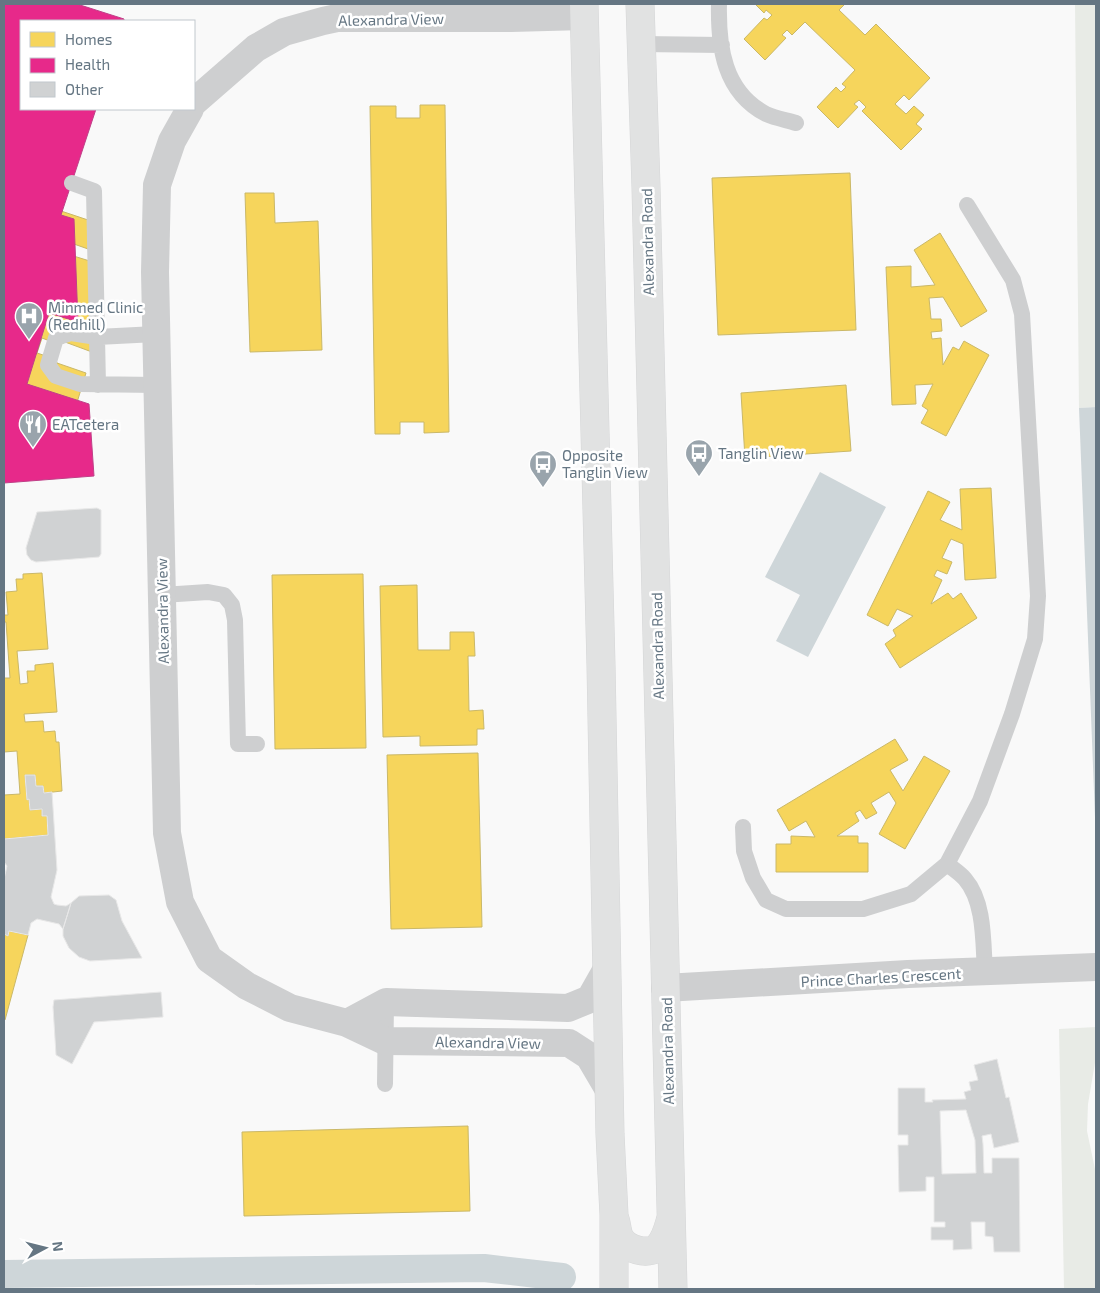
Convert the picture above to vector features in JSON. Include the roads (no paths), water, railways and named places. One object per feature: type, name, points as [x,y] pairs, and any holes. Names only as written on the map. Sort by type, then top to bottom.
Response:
[{"type":"main road","name":"Alexandra Road","points":[[640,4],[673,1289]]},
{"type":"main road","points":[[584,10],[601,665],[609,1090],[614,1215],[614,1289]]},
{"type":"main road","points":[[614,1215],[620,1238],[627,1246],[648,1251],[657,1248],[666,1236],[672,1216]]},
{"type":"street","name":"Alexandra View","points":[[195,101],[256,48],[284,32],[323,21],[337,18],[511,18],[584,10]]},
{"type":"street","name":"Alexandra View","points":[[189,110],[172,141],[157,185],[155,272],[167,833],[180,902],[209,958],[247,986],[290,1008],[347,1023],[385,1041],[570,1043],[589,1056],[609,1090]]},
{"type":"street","name":"Prince Charles Crescent","points":[[665,988],[1090,967]]},
{"type":"street","points":[[347,1023],[386,1002],[568,1008],[590,999],[607,969]]},
{"type":"lane","points":[[719,4],[722,45],[727,71],[740,94],[766,114],[796,123]]},
{"type":"lane","points":[[641,44],[722,45]]},
{"type":"lane","points":[[72,183],[94,191],[98,385]]},
{"type":"lane","points":[[743,827],[744,851],[752,878],[766,900],[786,908],[863,909],[911,894],[947,864],[980,801],[1012,714],[1035,639],[1038,596],[1022,314],[1013,280],[967,205]]},
{"type":"lane","points":[[156,334],[97,337],[71,333],[56,338],[48,365],[56,376],[80,384],[157,385]]},
{"type":"lane","points":[[162,595],[208,592],[224,595],[232,605],[235,620],[238,744],[257,744]]},
{"type":"lane","points":[[947,864],[965,879],[976,900],[983,928],[985,972]]},
{"type":"lane","points":[[385,1084],[386,1002]]},
{"type":"waterway","points":[[4,1274],[484,1268],[562,1277]]},
{"type":"place","name":"Minmed Clinic (Redhill)","points":[[29,340]]},
{"type":"place","name":"EATcetera","points":[[33,448]]},
{"type":"place","name":"Tanglin View","points":[[699,477]]},
{"type":"place","name":"Opposite Tanglin View","points":[[543,488]]}]
